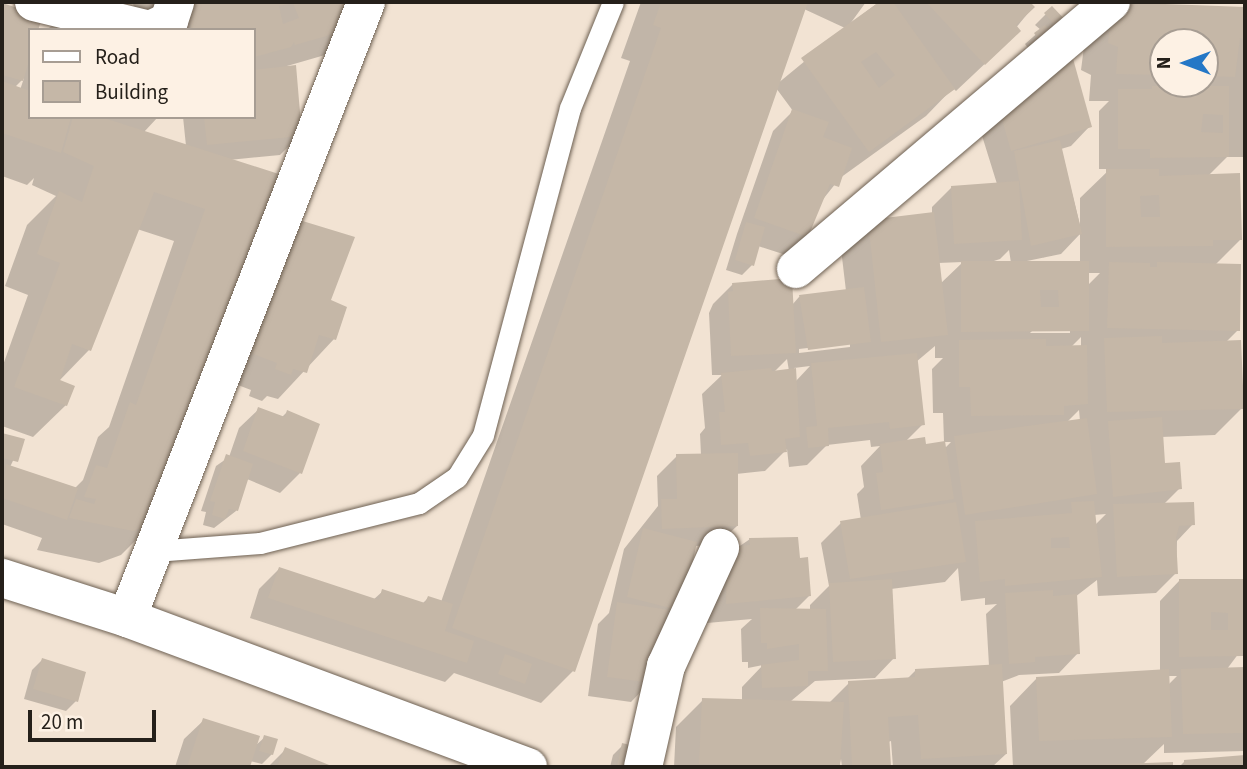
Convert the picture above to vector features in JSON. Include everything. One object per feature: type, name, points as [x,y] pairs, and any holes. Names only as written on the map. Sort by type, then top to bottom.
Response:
[{"type":"street","points":[[34,2],[142,28]]},
{"type":"street","points":[[154,28],[169,21],[175,2]]},
{"type":"street","points":[[127,618],[366,2]]},
{"type":"street","points":[[796,269],[1111,2]]},
{"type":"street","points":[[643,767],[666,666],[720,548]]},
{"type":"street","points":[[2,578],[127,618],[528,767]]},
{"type":"lane","points":[[154,551],[260,543],[419,503],[457,477],[483,435],[570,108],[613,2]]},
{"type":"building","points":[[184,2],[347,2],[354,28],[295,45],[294,42],[291,47],[256,56],[256,28],[191,28]],"holes":[[[293,3],[299,18],[283,24],[279,6]]]},
{"type":"building","points":[[661,2],[808,2],[575,672],[452,628],[661,28],[653,25]]},
{"type":"building","points":[[879,2],[893,2],[955,89],[869,152],[801,58]],"holes":[[[876,52],[895,75],[879,88],[861,62]]]},
{"type":"building","points":[[926,2],[1030,2],[1035,7],[1016,25],[1021,31],[985,65]]},
{"type":"building","points":[[1112,2],[1245,7],[1245,39],[1240,38],[1235,77],[1219,76],[1219,28],[1149,28],[1149,75],[1116,74],[1118,47],[1108,43]]},
{"type":"building","points":[[2,3],[43,16],[39,28],[28,28],[28,65],[23,81],[2,75]]},
{"type":"building","points":[[1052,6],[1070,25],[1062,33],[1044,13]]},
{"type":"building","points":[[1045,25],[1050,31],[1039,40],[1034,33]]},
{"type":"building","points":[[1072,55],[1092,127],[1011,151],[998,105]]},
{"type":"building","points":[[296,65],[302,136],[207,145],[204,119],[256,119],[256,70]]},
{"type":"building","points":[[2,81],[28,90],[28,119],[70,119],[61,153],[2,133]]},
{"type":"building","points":[[1219,86],[1229,86],[1229,157],[1150,158],[1150,149],[1118,149],[1118,89],[1149,89],[1149,98],[1219,98]],"holes":[[[1203,114],[1223,115],[1223,133],[1201,132]]]},
{"type":"building","points":[[792,109],[829,122],[823,137],[852,148],[839,187],[830,184],[808,237],[754,218]]},
{"type":"building","points":[[72,119],[107,119],[285,176],[156,523],[133,531],[69,518],[76,499],[94,504],[96,499],[84,497],[96,465],[107,468],[130,402],[136,405],[205,209],[154,192],[91,351],[72,344],[60,380],[75,386],[67,406],[14,387],[60,263],[37,254],[59,191],[82,202],[94,166],[63,152]]},
{"type":"building","points":[[1060,140],[1082,234],[1031,246],[1014,151]]},
{"type":"building","points":[[1106,169],[1159,169],[1159,176],[1240,173],[1242,240],[1213,240],[1213,246],[1106,247]],"holes":[[[1159,195],[1160,217],[1141,217],[1140,196]]]},
{"type":"building","points":[[1019,181],[1022,240],[954,244],[951,186]]},
{"type":"building","points":[[934,212],[948,335],[881,342],[868,220]]},
{"type":"building","points":[[296,219],[355,237],[331,300],[347,307],[336,340],[319,335],[307,373],[293,369],[291,375],[275,369],[277,363],[248,352]]},
{"type":"building","points":[[746,222],[765,227],[754,266],[735,260]]},
{"type":"building","points":[[961,261],[1089,261],[1089,331],[961,332]],"holes":[[[1040,290],[1058,290],[1059,307],[1041,307]]]},
{"type":"building","points":[[1109,262],[1150,263],[1150,267],[1157,267],[1157,262],[1241,264],[1240,331],[1107,328]]},
{"type":"building","points":[[792,278],[796,353],[731,356],[728,292],[733,291],[732,283]]},
{"type":"building","points":[[864,287],[871,342],[808,350],[799,295]]},
{"type":"building","points":[[1162,336],[1162,343],[1241,340],[1244,409],[1107,412],[1104,338]]},
{"type":"building","points":[[1046,339],[1046,346],[1087,345],[1088,404],[1064,406],[1064,415],[971,416],[970,387],[959,387],[959,340]]},
{"type":"building","points":[[917,353],[925,425],[890,429],[889,422],[828,428],[829,446],[808,448],[806,427],[817,426],[811,363]]},
{"type":"building","points":[[771,368],[772,371],[796,368],[800,437],[785,439],[787,452],[750,456],[748,443],[721,445],[719,412],[725,412],[721,373]]},
{"type":"building","points":[[258,407],[285,417],[287,410],[320,424],[302,474],[243,451]]},
{"type":"building","points":[[1162,417],[1165,463],[1180,462],[1182,489],[1113,497],[1108,421]]},
{"type":"building","points":[[1087,418],[1097,494],[965,515],[954,436]]},
{"type":"building","points":[[2,433],[25,439],[18,462],[2,458]]},
{"type":"building","points":[[925,437],[926,444],[945,441],[954,499],[881,510],[876,473],[883,472],[880,444]]},
{"type":"building","points":[[738,453],[738,526],[662,529],[661,499],[677,499],[676,454]]},
{"type":"building","points":[[226,454],[253,464],[238,511],[229,509],[225,519],[212,515],[215,502],[210,501]]},
{"type":"building","points":[[6,464],[78,488],[67,520],[2,498]]},
{"type":"building","points":[[1094,501],[1102,577],[1005,586],[1005,579],[980,582],[975,521],[1072,513],[1071,502]],"holes":[[[1069,537],[1070,548],[1051,548],[1051,538]]]},
{"type":"building","points":[[956,502],[966,562],[850,579],[840,521]]},
{"type":"building","points":[[1194,502],[1195,525],[1179,526],[1176,538],[1178,574],[1117,577],[1113,504]]},
{"type":"building","points":[[643,528],[697,542],[682,611],[627,597]]},
{"type":"building","points":[[798,537],[800,558],[808,557],[811,596],[726,604],[727,547],[750,545],[749,538]]},
{"type":"building","points":[[279,567],[379,600],[382,589],[425,603],[428,596],[453,604],[445,631],[474,641],[467,663],[268,598]]},
{"type":"building","points":[[892,579],[896,659],[833,662],[829,583]]},
{"type":"building","points":[[1179,579],[1245,579],[1243,656],[1179,657]],"holes":[[[1211,612],[1228,613],[1228,630],[1211,630]]]},
{"type":"building","points":[[1053,590],[1053,596],[1077,594],[1080,654],[1035,657],[1035,662],[1009,664],[1005,593]]},
{"type":"building","points":[[617,602],[669,610],[652,683],[607,677]]},
{"type":"building","points":[[760,608],[826,609],[828,671],[808,671],[808,686],[762,688],[761,665],[799,660],[799,644],[767,649],[767,643],[761,643]]},
{"type":"building","points":[[505,654],[532,664],[525,684],[498,674]]},
{"type":"building","points":[[42,658],[86,672],[78,702],[33,689]]},
{"type":"building","points":[[1002,664],[1007,754],[921,759],[918,715],[888,717],[891,766],[852,767],[848,681],[915,677],[915,669]]},
{"type":"building","points":[[1245,667],[1245,733],[1183,734],[1181,669]]},
{"type":"building","points":[[1169,669],[1172,737],[1039,741],[1036,677]]},
{"type":"building","points":[[702,698],[844,702],[840,767],[699,764]]},
{"type":"building","points":[[203,718],[260,736],[250,767],[187,767]]},
{"type":"building","points":[[264,735],[278,739],[273,755],[259,751]]},
{"type":"building","points":[[622,743],[642,748],[637,767],[617,767]]},
{"type":"building","points":[[285,747],[334,767],[277,767]]},
{"type":"building","points":[[1245,755],[1245,767],[1184,767],[1184,760]]},
{"type":"building","points":[[1173,762],[1173,767],[1093,767],[1093,765]]}]
